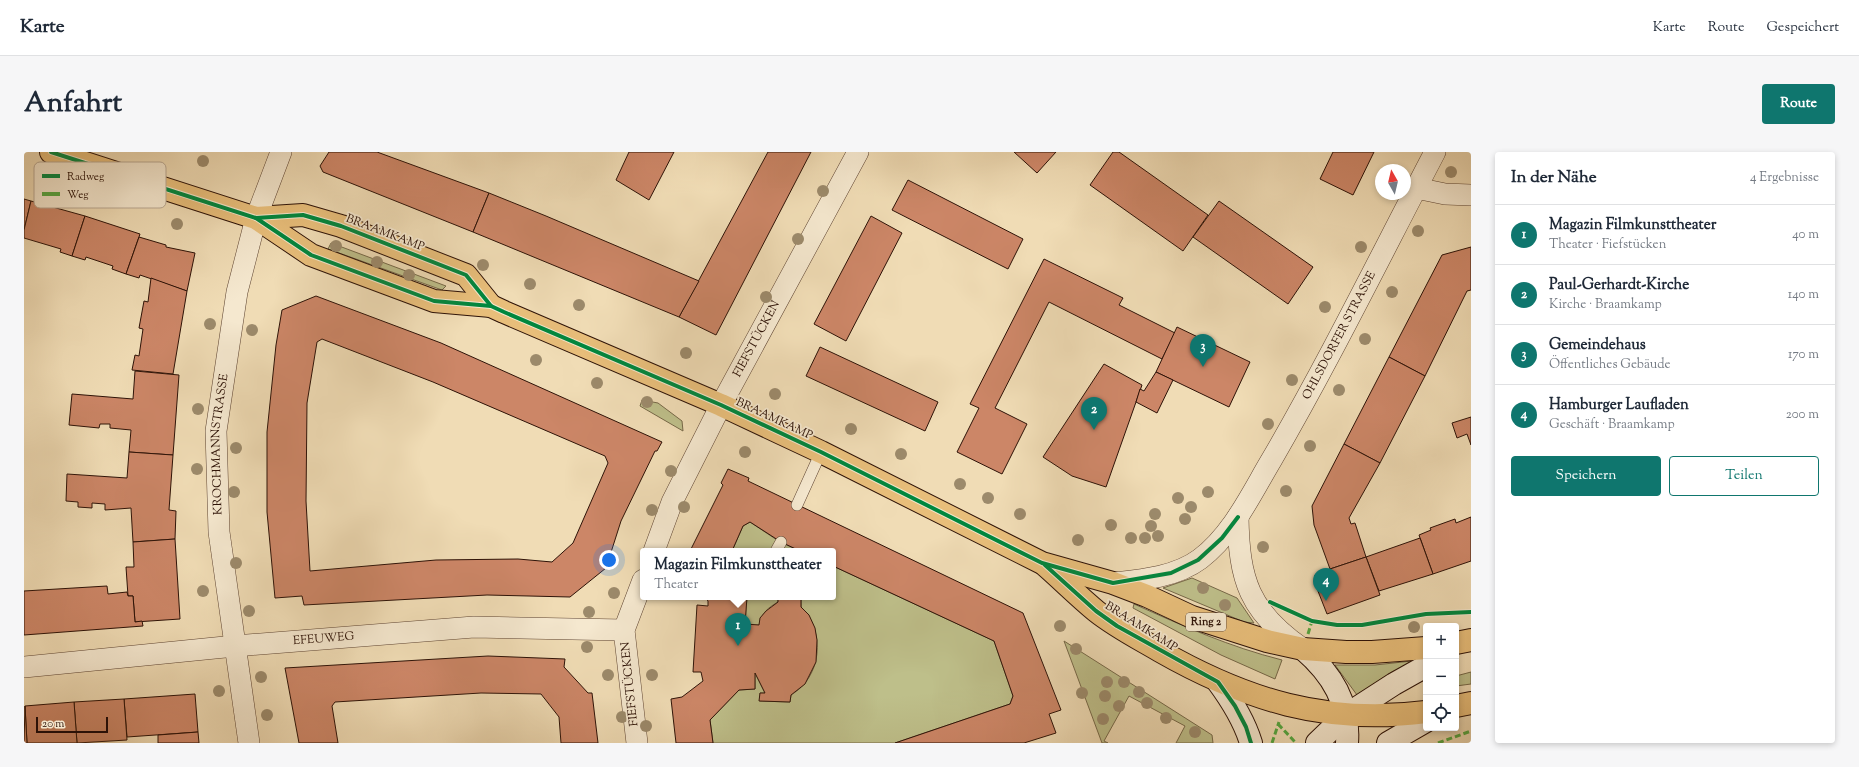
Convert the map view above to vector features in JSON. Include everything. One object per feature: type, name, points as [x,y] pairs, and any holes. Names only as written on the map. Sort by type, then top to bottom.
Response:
[{"type":"main road","name":"BRAAMKAMP","points":[[51,152],[82,162]]},
{"type":"main road","name":"BRAAMKAMP","points":[[166,189],[256,218],[311,255],[434,301],[491,306],[721,404],[821,452],[1042,563],[1113,584],[1147,596],[1192,617],[1236,632],[1303,649],[1372,652],[1423,648]]},
{"type":"main road","name":"BRAAMKAMP","points":[[256,218],[303,215],[341,226],[466,275],[491,306]]},
{"type":"main road","name":"BRAAMKAMP","points":[[1042,563],[1096,610],[1117,626],[1218,682],[1285,704],[1320,712],[1346,715]]},
{"type":"main road","points":[[1459,642],[1471,640]]},
{"type":"main road","name":"Ring 2","points":[[1346,715],[1402,715],[1423,712]]},
{"type":"street","name":"KROCHMANNSTRASSE","points":[[249,743],[219,532],[216,431],[237,292],[256,218],[281,152]]},
{"type":"street","name":"FIEFSTÜCKEN","points":[[655,548],[672,502],[721,404],[858,152]]},
{"type":"street","name":"OHLSDORFER STRASSE","points":[[1113,584],[1171,573],[1198,560],[1222,538],[1238,517],[1301,409],[1435,152]]},
{"type":"street","points":[[1416,188],[1445,194],[1471,195]]},
{"type":"street","points":[[1238,517],[1238,550],[1241,567],[1251,594],[1279,632],[1303,649],[1325,669],[1342,699],[1346,715],[1347,743]]},
{"type":"street","name":"FIEFSTÜCKEN","points":[[637,743],[624,630],[640,588]]},
{"type":"street","name":"EFEUWEG","points":[[24,667],[235,646],[474,627],[624,630]]},
{"type":"street","points":[[1459,649],[1471,644]]},
{"type":"street","points":[[1317,743],[1346,715],[1394,684],[1423,668]]},
{"type":"street","points":[[1218,682],[1235,706],[1246,727],[1251,743]]},
{"type":"street","points":[[1388,743],[1423,723]]},
{"type":"lane","points":[[797,505],[821,452]]},
{"type":"green space","points":[[331,243],[446,286],[442,290],[328,249]]},
{"type":"green space","points":[[642,400],[658,403],[682,421],[683,431],[640,406]]},
{"type":"green space","points":[[750,522],[780,542],[793,548],[733,548],[743,526]]},
{"type":"green space","points":[[836,567],[994,641],[1013,696],[1010,704],[895,743],[713,743],[710,720],[739,690],[755,689],[755,673],[765,693],[760,693],[760,701],[790,702],[791,695],[801,687],[809,677],[817,654],[817,641],[809,617],[801,607],[801,600],[836,600]]},
{"type":"green space","points":[[1192,578],[1237,598],[1254,623],[1244,622],[1163,588]]},
{"type":"green space","points":[[747,600],[778,600],[778,602],[766,611],[759,625],[745,624]]},
{"type":"green space","points":[[1134,604],[1225,642],[1282,660],[1275,679],[1221,655],[1133,608]]},
{"type":"green space","points":[[1064,641],[1212,735],[1213,743],[1176,743],[1185,726],[1129,696],[1104,741],[1108,743],[1102,743]]},
{"type":"green space","points":[[1413,662],[1392,672],[1357,695],[1335,665],[1375,665]]},
{"type":"green space","points":[[1471,672],[1471,684],[1459,686],[1459,675]]},
{"type":"building","points":[[329,152],[377,152],[489,193],[473,232],[323,172],[320,166]]},
{"type":"building","points":[[629,152],[674,152],[649,200],[616,180]]},
{"type":"building","points":[[768,152],[811,152],[716,335],[679,317]]},
{"type":"building","points":[[1014,152],[1056,152],[1037,173]]},
{"type":"building","points":[[1113,152],[1119,152],[1208,215],[1183,251],[1090,185]]},
{"type":"building","points":[[1333,152],[1374,152],[1353,195],[1320,179]]},
{"type":"building","points":[[908,180],[1023,239],[1008,269],[892,210]]},
{"type":"building","points":[[489,193],[699,281],[679,317],[473,232]]},
{"type":"building","points":[[24,199],[31,201],[24,230]]},
{"type":"building","points":[[31,201],[34,202],[34,208],[56,208],[85,216],[72,256],[60,252],[61,249],[24,238],[24,230]]},
{"type":"building","points":[[1219,201],[1313,267],[1288,304],[1193,237]]},
{"type":"building","points":[[85,216],[140,234],[126,274],[112,269],[113,266],[86,257],[85,260],[72,256]]},
{"type":"building","points":[[871,216],[902,233],[846,341],[814,324]]},
{"type":"building","points":[[139,237],[166,245],[166,247],[195,253],[187,291],[140,275],[139,278],[126,274]]},
{"type":"building","points":[[1471,247],[1471,290],[1467,291],[1425,376],[1389,357],[1442,255]]},
{"type":"building","points":[[1044,259],[1123,298],[1119,305],[1175,333],[1162,359],[1049,302],[995,408],[1027,424],[1002,474],[957,452],[979,408],[970,404]]},
{"type":"building","points":[[151,278],[187,291],[173,374],[132,370],[135,355],[139,356],[143,329],[139,328],[144,301],[148,302]]},
{"type":"building","points":[[316,296],[441,343],[662,442],[657,451],[655,451],[621,521],[606,568],[570,597],[487,595],[304,605],[302,596],[275,598],[267,512],[267,432],[276,345],[282,310]],"holes":[[[322,339],[433,382],[605,456],[608,463],[573,543],[552,562],[518,559],[436,560],[310,571],[306,501],[307,403],[317,342]]]},
{"type":"building","points":[[1177,327],[1250,362],[1229,407],[1156,372]]},
{"type":"building","points":[[820,347],[938,402],[925,431],[806,376]]},
{"type":"building","points":[[1389,357],[1425,376],[1380,463],[1344,444]]},
{"type":"building","points":[[1104,364],[1142,385],[1106,487],[1072,476],[1043,457]]},
{"type":"building","points":[[135,371],[179,375],[173,455],[129,452],[131,430],[110,428],[110,424],[100,424],[99,428],[69,425],[72,394],[133,399]]},
{"type":"building","points":[[1156,372],[1173,380],[1157,413],[1136,402],[1140,389],[1144,391]]},
{"type":"building","points":[[1471,417],[1471,445],[1467,434],[1457,438],[1452,423]]},
{"type":"building","points":[[1344,444],[1380,463],[1349,518],[1351,524],[1355,523],[1366,557],[1330,569],[1314,525],[1312,506]]},
{"type":"building","points":[[129,452],[173,455],[169,510],[176,511],[175,539],[133,542],[131,508],[105,510],[105,504],[92,503],[92,508],[78,507],[78,502],[66,501],[67,474],[127,478]]},
{"type":"building","points":[[728,469],[749,478],[748,481],[1023,613],[1061,710],[1049,714],[1056,733],[1024,743],[895,743],[1010,704],[1013,696],[994,641],[836,567],[836,548],[794,548],[781,542],[750,522],[743,526],[733,548],[692,548],[723,485],[721,483]]},
{"type":"building","points":[[1471,517],[1471,561],[1433,574],[1419,535],[1431,530],[1430,528],[1455,519],[1456,523]]},
{"type":"building","points":[[1420,538],[1433,574],[1379,591],[1366,557]]},
{"type":"building","points":[[175,539],[180,619],[135,622],[133,596],[128,596],[126,567],[134,567],[133,542]]},
{"type":"building","points":[[1366,557],[1380,595],[1327,614],[1314,581],[1315,575],[1332,572],[1330,569]]},
{"type":"building","points":[[107,586],[108,594],[127,592],[128,596],[133,596],[135,622],[142,621],[143,626],[24,635],[24,591]]},
{"type":"building","points":[[707,600],[747,600],[745,624],[759,625],[760,618],[766,611],[778,602],[778,600],[801,600],[801,607],[809,615],[815,628],[817,640],[816,662],[805,684],[791,695],[790,702],[759,701],[760,693],[765,693],[755,673],[755,689],[739,690],[710,720],[713,743],[676,743],[671,699],[682,697],[703,681],[701,672],[693,672],[697,605],[708,606]]},
{"type":"building","points":[[488,656],[565,659],[564,667],[588,693],[592,693],[598,743],[561,743],[559,717],[541,694],[481,693],[335,702],[332,706],[338,743],[299,743],[285,668]]},
{"type":"building","points":[[195,694],[198,732],[127,737],[124,699]]},
{"type":"building","points":[[124,699],[127,740],[77,743],[74,702]]},
{"type":"building","points":[[74,702],[77,743],[27,743],[25,706]]},
{"type":"building","points":[[25,706],[27,743],[24,743]]},
{"type":"building","points":[[198,732],[199,743],[158,743],[158,735]]},
{"type":"marked path","points":[[1308,634],[1312,621]]},
{"type":"marked path","points":[[1272,743],[1279,722]]},
{"type":"marked path","points":[[1278,724],[1296,743]]},
{"type":"marked path","points":[[1438,743],[1471,731]]},
{"type":"cycle path","points":[[51,152],[82,162]]},
{"type":"cycle path","points":[[166,189],[256,218],[311,255],[434,301],[491,306],[721,405],[821,452],[1042,563],[1113,583],[1171,573],[1198,560],[1222,538],[1238,517]]},
{"type":"cycle path","points":[[256,218],[303,215],[341,226],[466,275],[491,306]]},
{"type":"cycle path","points":[[1045,565],[1096,611],[1117,626],[1218,682],[1235,706],[1246,727],[1251,743]]},
{"type":"cycle path","points":[[1270,602],[1312,621],[1337,625],[1362,625],[1426,614],[1471,612]]},
{"type":"place","name":"Gemeindehaus","points":[[1203,367]]},
{"type":"place","name":"Paul-Gerhardt-Kirche","points":[[1094,430]]},
{"type":"place","name":"Hamburger Laufladen","points":[[1326,601]]},
{"type":"place","name":"Magazin Filmkunsttheater","points":[[738,646]]}]
